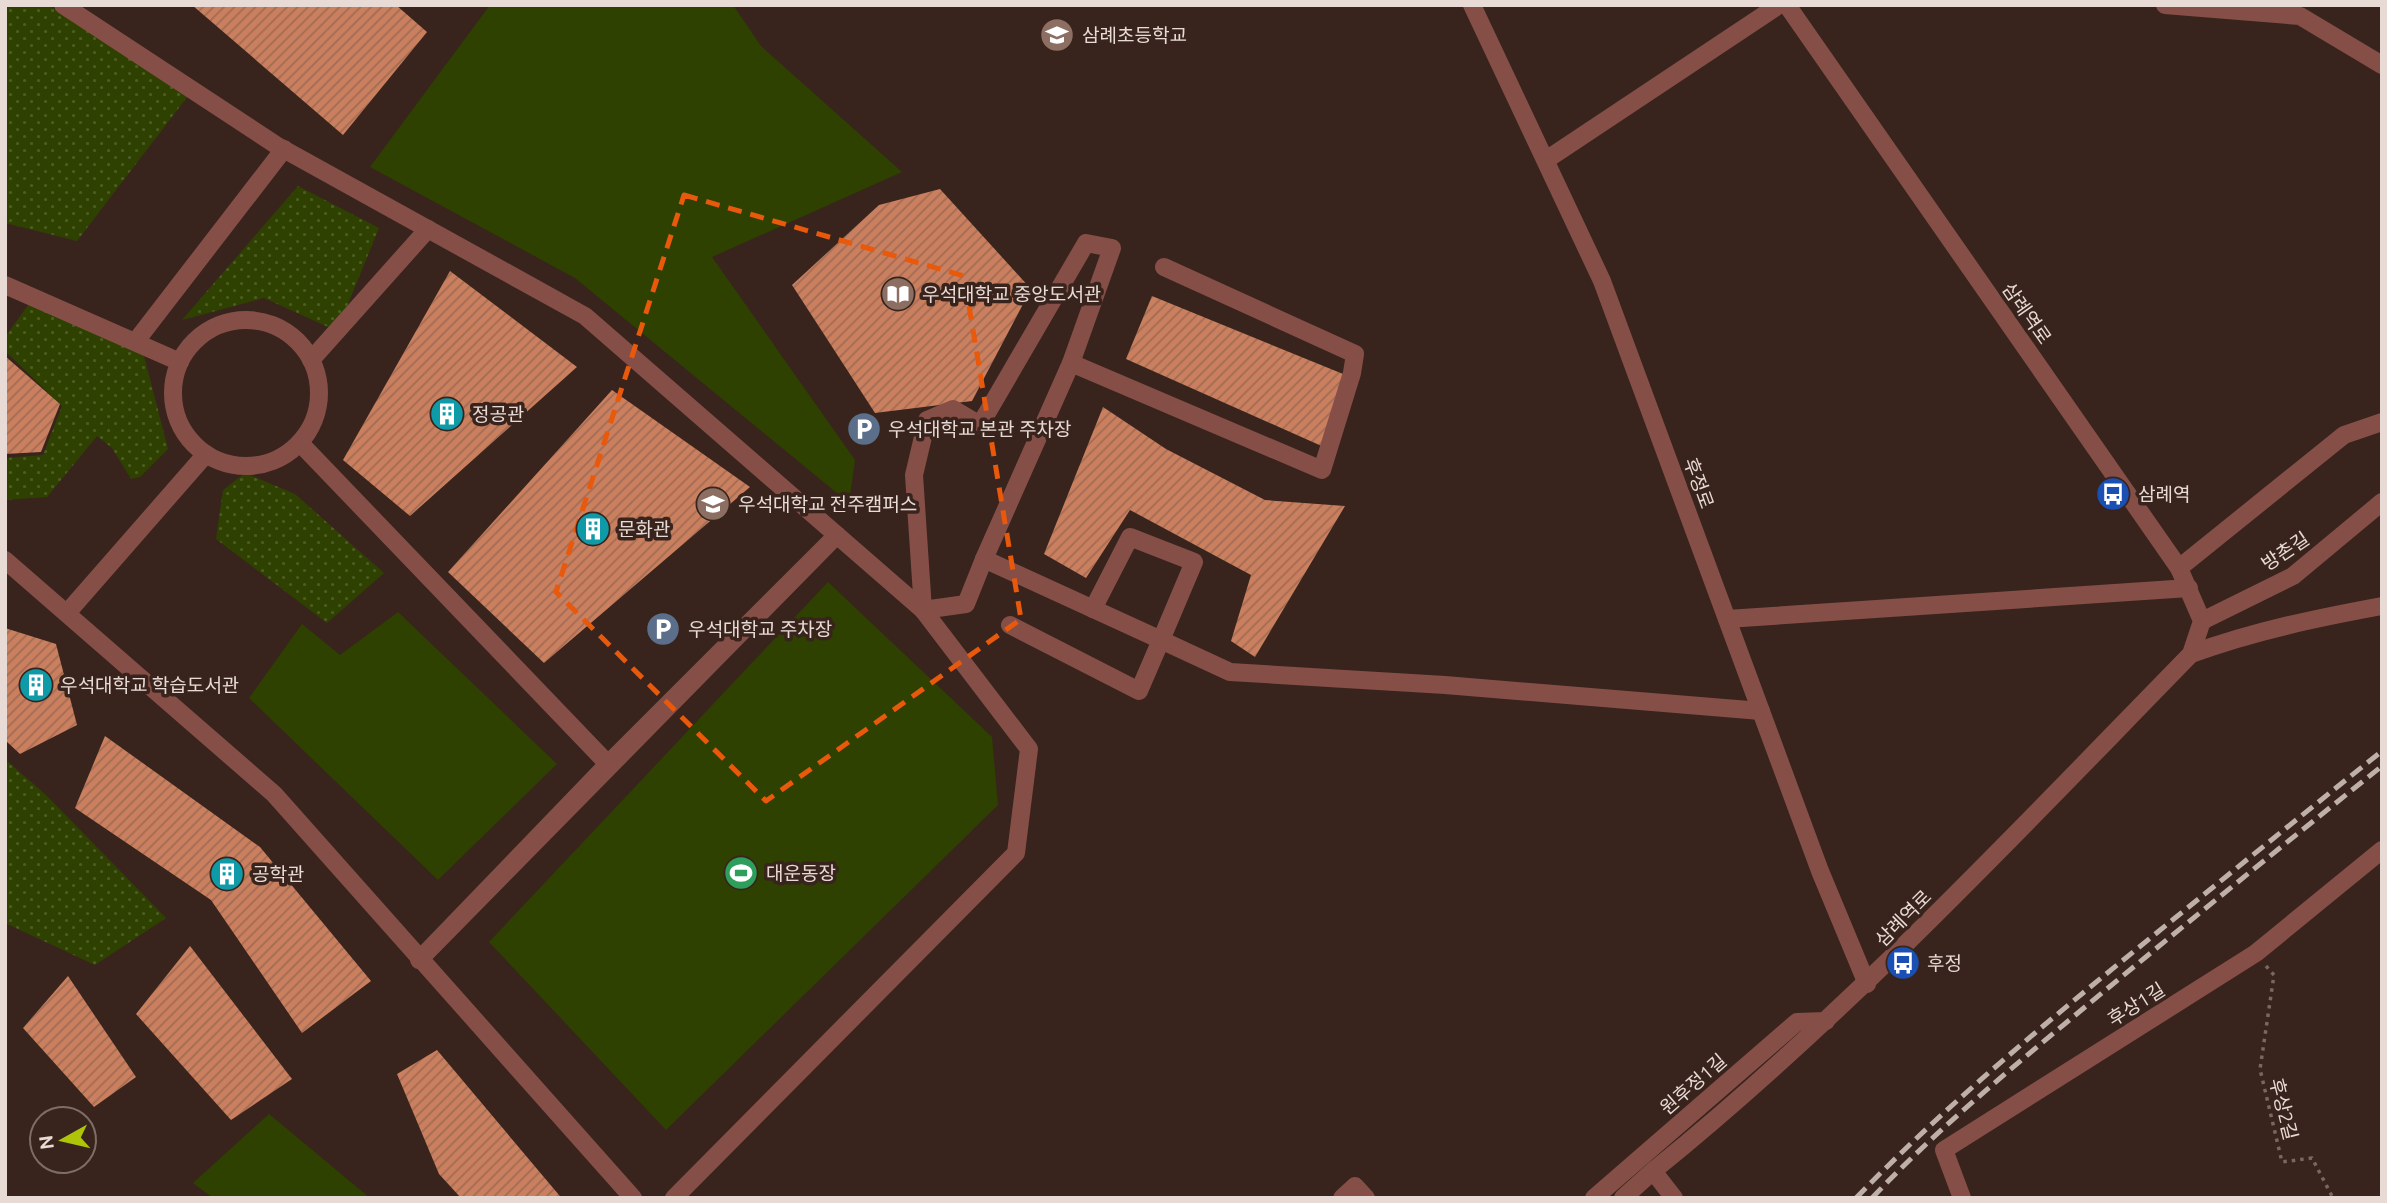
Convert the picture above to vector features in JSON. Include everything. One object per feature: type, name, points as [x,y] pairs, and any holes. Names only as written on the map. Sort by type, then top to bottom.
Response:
[{"type":"street","points":[[63,5],[284,149],[585,316],[923,610],[1029,749],[1016,853],[674,1198]]},
{"type":"street","name":"후정로","points":[[1472,5],[1602,281],[1820,871],[1867,984]]},
{"type":"street","points":[[1546,160],[1779,5]]},
{"type":"street","name":"삼례역로","points":[[1787,5],[2179,568],[2202,621],[2191,654]]},
{"type":"street","points":[[2165,5],[2302,11],[2382,65]]},
{"type":"street","points":[[136,341],[284,149]]},
{"type":"street","points":[[311,360],[428,229]]},
{"type":"street","points":[[1086,243],[1112,248],[1071,363],[966,604],[923,610],[914,475],[927,420],[953,409],[980,425],[1086,243]]},
{"type":"street","points":[[1071,363],[1322,470],[1352,373],[1355,354],[1164,267]]},
{"type":"street","points":[[5,285],[180,362]]},
{"type":"street","points":[[233,321],[268,324],[289,334],[311,360],[316,372],[319,397],[313,422],[300,443],[284,456],[255,466],[225,463],[206,454],[191,441],[176,413],[174,382],[180,362],[193,343],[211,329],[233,321]]},
{"type":"street","points":[[2179,568],[2344,435],[2382,422]]},
{"type":"street","points":[[300,443],[608,764]]},
{"type":"street","points":[[66,613],[206,454]]},
{"type":"street","name":"방촌길","points":[[2202,621],[2292,576],[2382,502]]},
{"type":"street","points":[[419,960],[608,764],[837,535]]},
{"type":"street","points":[[419,960],[837,535]]},
{"type":"street","points":[[1010,625],[1139,691],[1194,562],[1130,537],[1093,609]]},
{"type":"street","points":[[984,559],[1230,672],[1445,685],[1761,711]]},
{"type":"street","points":[[5,560],[274,794],[633,1198]]},
{"type":"street","points":[[1727,619],[2189,588]]},
{"type":"street","name":"삼례역로","points":[[1623,1198],[1867,984],[2191,654],[2237,637],[2382,606]]},
{"type":"street","name":"후상1길","points":[[1962,1198],[1944,1150],[2256,953],[2382,850]]},
{"type":"street","name":"원후정1길","points":[[1594,1198],[1797,1022],[1826,1021]]},
{"type":"street","points":[[1653,1171],[1674,1198]]},
{"type":"street","points":[[1342,1198],[1355,1186],[1366,1198]]},
{"type":"path","name":"후상2길","points":[[2256,953],[2274,975],[2260,1069],[2283,1162],[2312,1158],[2333,1198]]},
{"type":"highlighted area","points":[[684,195],[964,276],[1021,619],[766,801],[556,592]]},
{"type":"green space","points":[[5,5],[49,5],[188,96],[77,241],[5,223]]},
{"type":"green space","points":[[490,5],[733,5],[761,46],[902,172],[712,257],[855,460],[849,503],[575,278],[370,167]]},
{"type":"green space","points":[[298,186],[379,228],[337,331],[264,298],[182,320]]},
{"type":"green space","points":[[31,301],[142,348],[168,449],[140,477],[131,479],[112,448],[97,436],[47,497],[5,500],[5,458],[43,455],[62,406],[5,351],[5,337]]},
{"type":"green space","points":[[245,473],[295,494],[384,573],[327,623],[216,539],[223,490]]},
{"type":"green space","name":"대운동장","points":[[828,582],[992,737],[998,805],[666,1130],[489,942]]},
{"type":"green space","points":[[398,612],[557,764],[438,880],[249,698],[302,624],[340,655]]},
{"type":"green space","points":[[5,759],[47,796],[166,918],[95,965],[5,923]]},
{"type":"green space","points":[[269,1114],[370,1198],[213,1198],[193,1183]]},
{"type":"building","points":[[192,5],[396,5],[427,32],[343,135]]},
{"type":"building","points":[[940,189],[1031,289],[972,401],[875,413],[792,285],[879,205]]},
{"type":"building","name":"정공관","points":[[450,271],[577,367],[410,516],[343,460]]},
{"type":"building","points":[[1152,296],[1348,376],[1326,448],[1126,359]]},
{"type":"building","points":[[5,356],[60,404],[41,452],[5,454]]},
{"type":"building","name":"문화관","points":[[612,390],[750,487],[544,663],[448,572]]},
{"type":"building","points":[[1103,407],[1166,449],[1265,500],[1345,506],[1255,657],[1231,641],[1251,575],[1130,510],[1086,578],[1044,554]]},
{"type":"building","name":"우석대학교 학습도서관","points":[[5,628],[56,644],[77,725],[20,754],[5,740]]},
{"type":"building","name":"공학관","points":[[105,736],[260,847],[371,981],[302,1033],[211,900],[75,808]]},
{"type":"building","points":[[190,946],[292,1079],[231,1120],[136,1014]]},
{"type":"building","points":[[68,976],[136,1077],[97,1105],[92,1105],[23,1028]]},
{"type":"building","points":[[437,1050],[561,1198],[461,1198],[439,1174],[397,1074]]},
{"type":"railway","points":[[1856,1198],[1928,1127],[2042,1027],[2382,751]]},
{"type":"railway","points":[[1872,1198],[1923,1147],[2003,1076],[2382,766]]},
{"type":"place","name":"삼례초등학교","points":[[1057,35]]},
{"type":"place","name":"우석대학교 중앙도서관","points":[[898,294]]},
{"type":"place","name":"정공관","points":[[447,414]]},
{"type":"place","name":"우석대학교 본관 주차장","points":[[864,429]]},
{"type":"place","name":"삼례역","points":[[2113,494]]},
{"type":"place","name":"우석대학교 전주캠퍼스","points":[[713,504]]},
{"type":"place","name":"문화관","points":[[593,529]]},
{"type":"place","name":"우석대학교 주차장","points":[[663,629]]},
{"type":"place","name":"우석대학교 학습도서관","points":[[36,685]]},
{"type":"place","name":"대운동장","points":[[741,873]]},
{"type":"place","name":"공학관","points":[[227,874]]},
{"type":"place","name":"후정","points":[[1903,963]]}]
